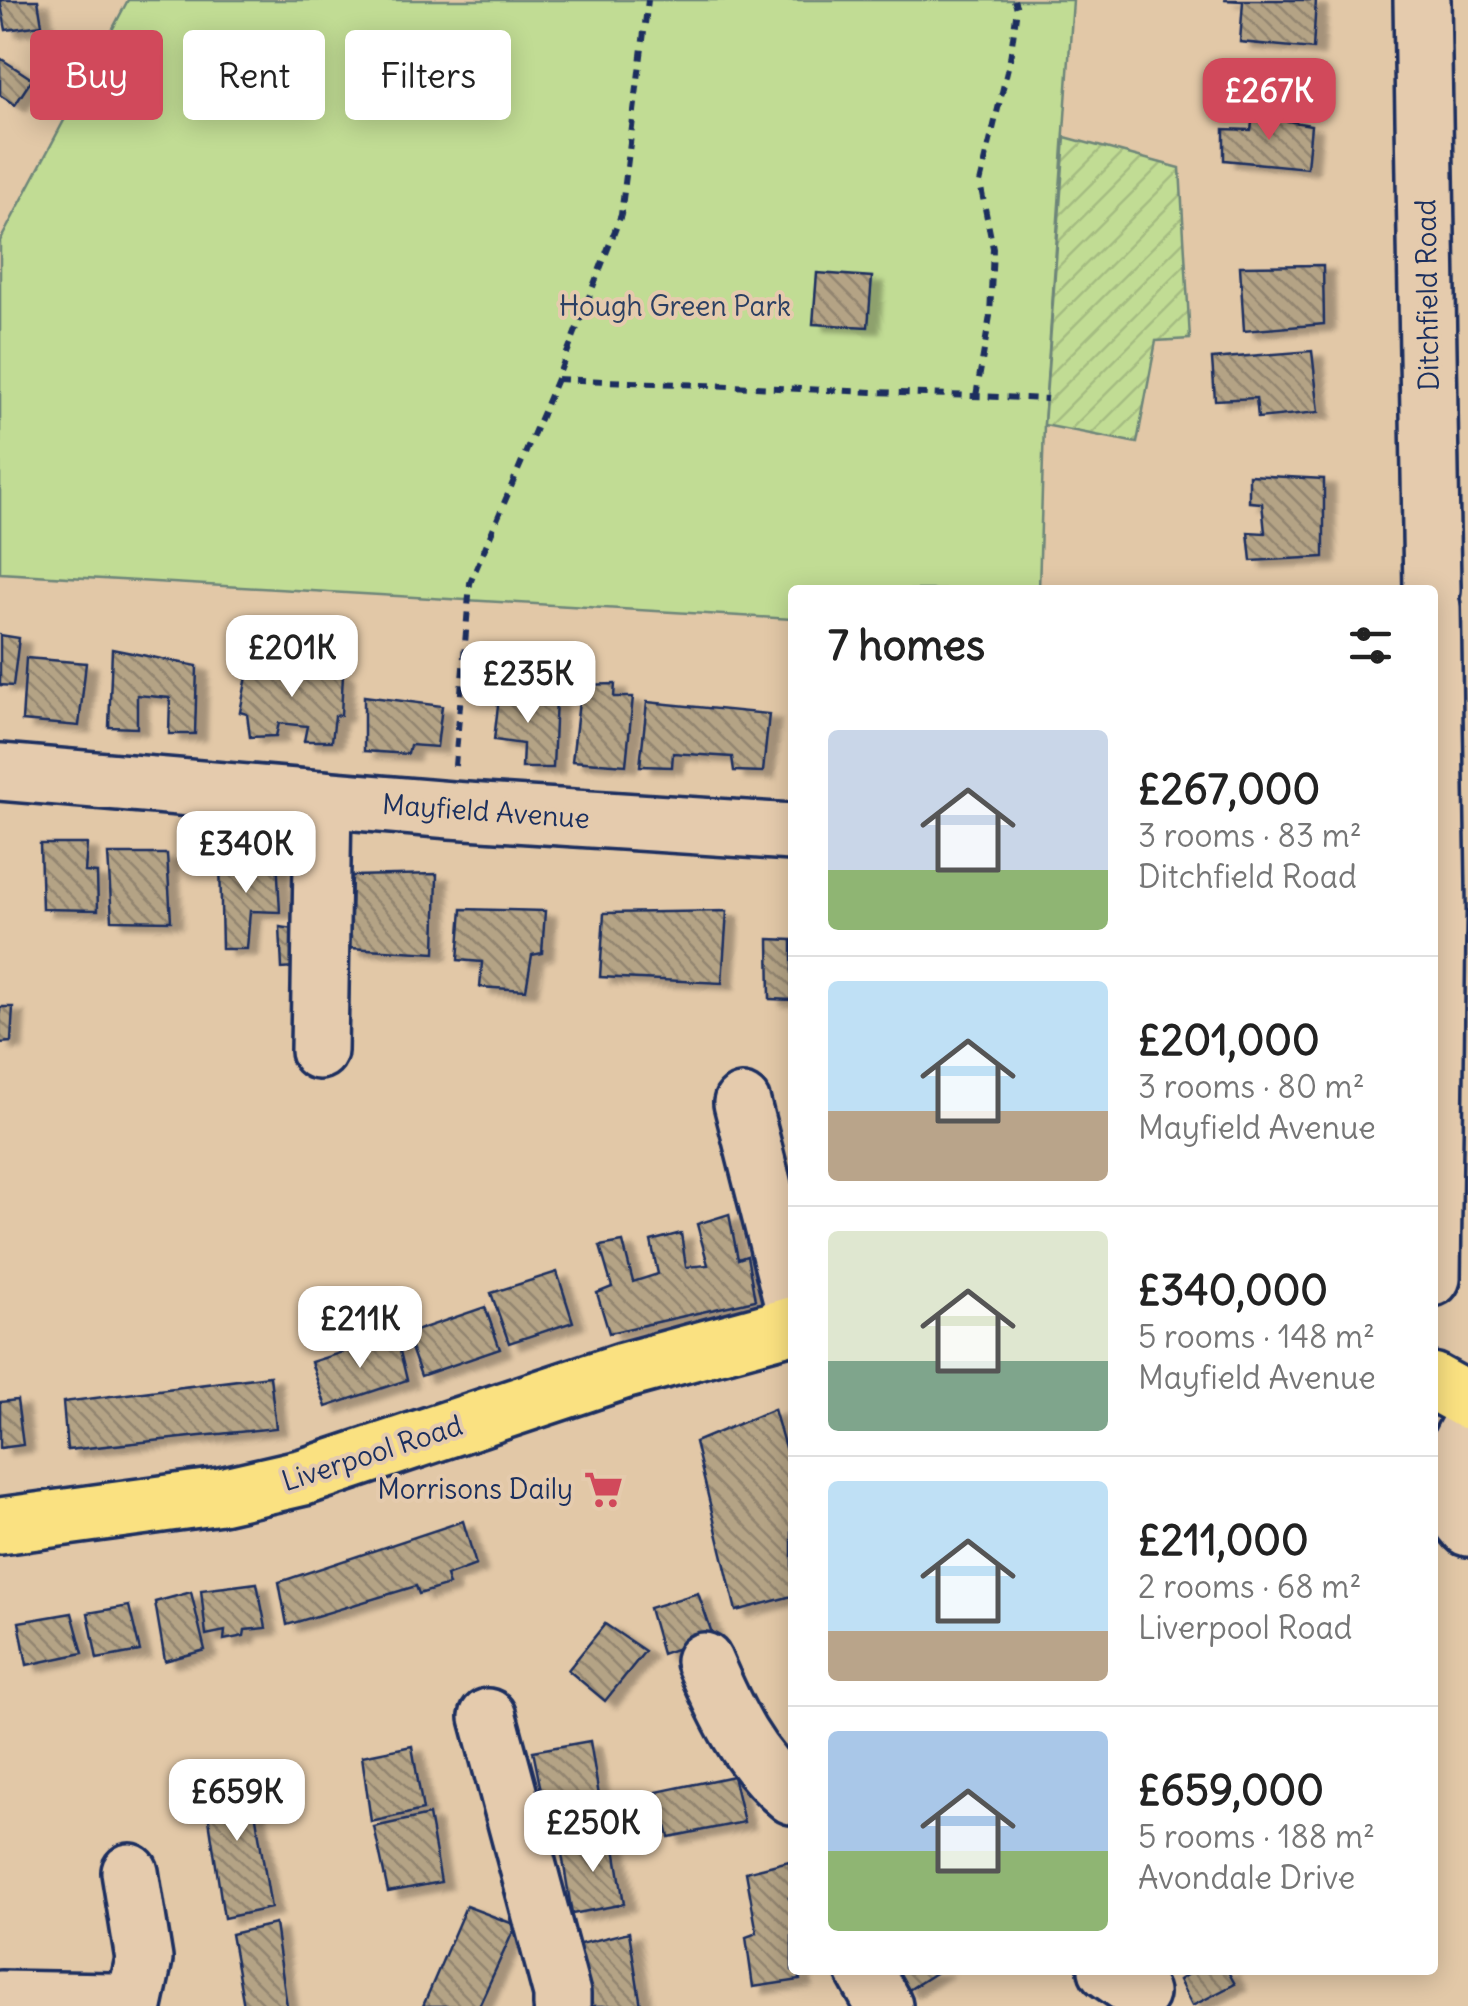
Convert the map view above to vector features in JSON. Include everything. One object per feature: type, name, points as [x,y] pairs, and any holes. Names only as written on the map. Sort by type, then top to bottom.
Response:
[{"type":"main road","name":"Liverpool Road","points":[[0,1526],[220,1496],[304,1477],[623,1371],[788,1326]]},
{"type":"main road","points":[[1438,1384],[1468,1401]]},
{"type":"street","name":"Ditchfield Road","points":[[1422,0],[1449,425],[1433,585]]},
{"type":"street","points":[[1438,693],[1453,910],[1438,1173]]},
{"type":"street","name":"Mayfield Avenue","points":[[0,772],[451,810],[788,832]]},
{"type":"street","points":[[319,1050],[323,799]]},
{"type":"street","points":[[742,1103],[788,1285]]},
{"type":"street","points":[[1438,1377],[1468,1362]]},
{"type":"street","points":[[1468,1428],[1450,1462],[1446,1491],[1456,1514],[1468,1528]]},
{"type":"street","points":[[704,1661],[731,1724],[772,1780],[788,1793]]},
{"type":"street","points":[[488,1717],[562,2006]]},
{"type":"street","points":[[130,1872],[144,1959],[134,2006]]},
{"type":"street","points":[[867,1975],[884,2006]]},
{"type":"street","points":[[0,1999],[112,2001],[122,2006]]},
{"type":"path","points":[[451,810],[470,583],[558,379],[621,215],[648,0]]},
{"type":"path","points":[[976,396],[990,316],[993,248],[980,183],[1010,59],[1017,8],[1014,0]]},
{"type":"path","points":[[558,379],[1047,399]]},
{"type":"green space","name":"Hough Green Park","points":[[128,0],[1073,0],[1044,424],[1039,585],[788,585],[788,619],[0,573],[0,241],[64,120],[163,120],[163,30],[112,30]]},
{"type":"green space","points":[[1065,137],[1180,168],[1190,339],[1156,341],[1137,443],[1044,425]]},
{"type":"building","points":[[0,0],[38,0],[42,25],[6,30]]},
{"type":"building","points":[[1224,0],[1316,0],[1313,49],[1240,42],[1243,1]]},
{"type":"building","points":[[0,58],[30,78],[30,82],[15,105],[0,95]]},
{"type":"building","points":[[1253,115],[1311,125],[1307,168],[1224,160],[1224,129],[1251,130]]},
{"type":"building","points":[[1323,265],[1324,324],[1244,331],[1240,266]]},
{"type":"building","points":[[817,273],[872,277],[868,327],[813,324]]},
{"type":"building","points":[[1312,351],[1319,412],[1258,418],[1256,398],[1215,400],[1212,359]]},
{"type":"building","points":[[1249,475],[1324,479],[1324,557],[1251,561],[1248,532],[1265,533],[1262,503],[1249,502]]},
{"type":"building","points":[[0,635],[19,638],[13,686],[0,685]]},
{"type":"building","points":[[112,649],[197,666],[195,734],[169,734],[170,698],[137,695],[137,728],[109,727]]},
{"type":"building","points":[[26,658],[86,663],[79,726],[22,721]]},
{"type":"building","points":[[250,661],[343,674],[341,715],[335,716],[332,741],[304,741],[307,726],[279,723],[276,736],[250,737],[247,714],[240,712]]},
{"type":"building","points":[[615,684],[614,697],[633,697],[626,765],[572,761],[581,685]]},
{"type":"building","points":[[500,688],[556,698],[553,768],[522,768],[523,744],[494,740]]},
{"type":"building","points":[[364,696],[442,706],[437,747],[410,745],[408,754],[364,751]]},
{"type":"building","points":[[647,702],[769,714],[763,772],[734,771],[732,757],[673,753],[672,767],[640,766]]},
{"type":"building","points":[[40,844],[87,844],[85,872],[97,873],[98,910],[42,909]]},
{"type":"building","points":[[108,854],[167,854],[171,921],[112,920]]},
{"type":"building","points":[[277,858],[280,912],[250,911],[247,949],[222,949],[220,859]]},
{"type":"building","points":[[437,874],[435,953],[350,948],[352,876]]},
{"type":"building","points":[[462,909],[545,911],[542,953],[532,955],[526,990],[480,987],[482,962],[458,960]]},
{"type":"building","points":[[727,911],[722,983],[600,977],[604,913]]},
{"type":"building","points":[[280,927],[302,930],[305,967],[282,969]]},
{"type":"building","points":[[769,939],[788,940],[788,1000],[770,999]]},
{"type":"building","points":[[0,1007],[13,1007],[11,1042],[0,1043]]},
{"type":"building","points":[[729,1214],[738,1259],[747,1256],[755,1300],[609,1333],[597,1293],[612,1287],[600,1246],[623,1242],[633,1282],[658,1274],[651,1241],[681,1233],[686,1267],[708,1265],[697,1224]]},
{"type":"building","points":[[557,1272],[573,1322],[509,1343],[491,1293]]},
{"type":"building","points":[[485,1307],[500,1349],[421,1376],[406,1334]]},
{"type":"building","points":[[396,1335],[407,1380],[326,1407],[311,1362]]},
{"type":"building","points":[[270,1376],[276,1428],[67,1450],[63,1402]]},
{"type":"building","points":[[17,1400],[23,1445],[0,1448],[0,1402]]},
{"type":"building","points":[[774,1409],[788,1458],[788,1597],[736,1611],[695,1442]]},
{"type":"building","points":[[463,1521],[476,1565],[446,1576],[449,1585],[419,1594],[416,1586],[287,1625],[279,1582]]},
{"type":"building","points":[[257,1583],[266,1628],[245,1630],[244,1636],[224,1640],[225,1631],[206,1635],[201,1590]]},
{"type":"building","points":[[191,1592],[205,1650],[165,1661],[155,1602]]},
{"type":"building","points":[[698,1593],[713,1636],[662,1654],[649,1608]]},
{"type":"building","points":[[129,1606],[140,1651],[97,1659],[88,1613]]},
{"type":"building","points":[[72,1613],[83,1653],[27,1665],[19,1622]]},
{"type":"building","points":[[605,1624],[645,1651],[605,1701],[568,1670]]},
{"type":"building","points":[[590,1741],[601,1808],[547,1820],[533,1751]]},
{"type":"building","points":[[412,1746],[423,1810],[371,1822],[362,1756]]},
{"type":"building","points":[[248,1769],[271,1908],[224,1918],[203,1780]]},
{"type":"building","points":[[733,1776],[744,1822],[669,1837],[657,1792]]},
{"type":"building","points":[[429,1815],[441,1882],[388,1892],[374,1827]]},
{"type":"building","points":[[613,1835],[624,1904],[572,1914],[561,1848]]},
{"type":"building","points":[[788,1861],[788,1975],[800,1975],[800,1980],[753,1987],[746,1937],[757,1933],[746,1872]]},
{"type":"building","points":[[466,1906],[516,1925],[479,2006],[423,2006]]},
{"type":"building","points":[[275,1924],[287,2006],[244,2006],[231,1934]]},
{"type":"building","points":[[629,1932],[641,2006],[584,2006],[572,1946]]},
{"type":"building","points":[[897,1975],[932,1975],[907,1991]]},
{"type":"building","points":[[1186,1975],[1230,1975],[1235,1984],[1192,2006],[1179,1980]]},
{"type":"place","name":"Morrisons Daily","points":[[603,1489]]}]
